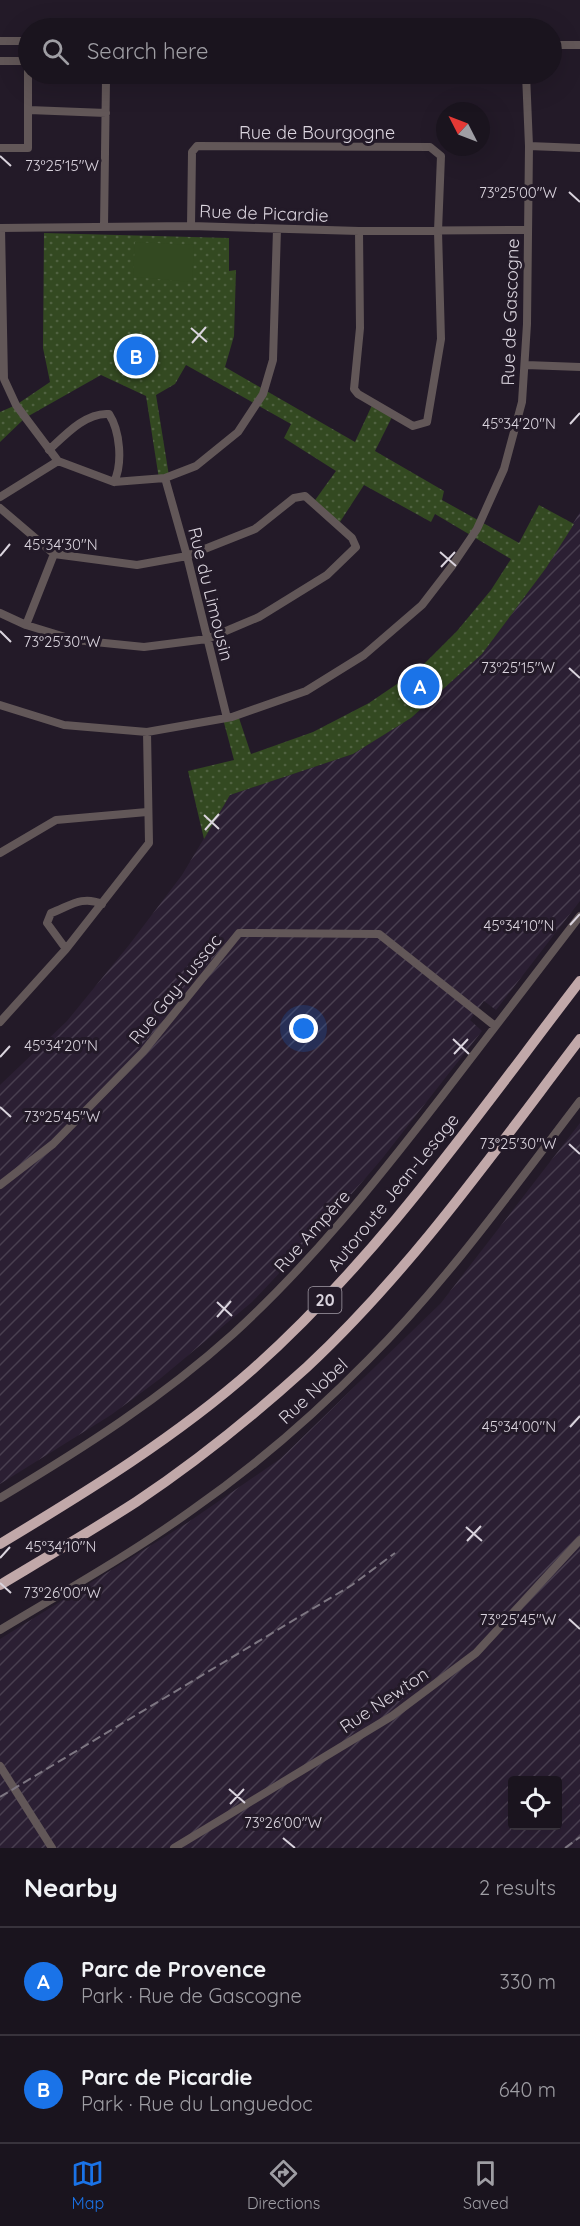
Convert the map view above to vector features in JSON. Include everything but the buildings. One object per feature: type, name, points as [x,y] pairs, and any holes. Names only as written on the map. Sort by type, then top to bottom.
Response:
[{"type":"highway","name":"Autoroute Jean-Lesage","points":[[0,1544],[107,1478],[163,1440],[238,1382],[295,1330],[336,1288],[400,1215],[580,981]]},
{"type":"highway","name":"20","points":[[0,1585],[113,1517],[166,1481],[248,1418],[307,1366],[374,1299],[419,1248],[580,1039]]},
{"type":"street","points":[[0,41],[18,41]]},
{"type":"street","points":[[562,45],[580,45]]},
{"type":"street","points":[[0,61],[18,61]]},
{"type":"street","points":[[0,148],[28,148],[28,84]]},
{"type":"street","points":[[104,227],[106,84]]},
{"type":"street","name":"Rue de Gascogne","points":[[0,705],[64,725],[147,732],[227,718],[306,691],[364,656],[422,605],[477,528],[504,469],[522,402],[528,230],[529,146],[526,84]]},
{"type":"street","points":[[29,110],[106,113]]},
{"type":"street","name":"Rue de Bourgogne","points":[[191,226],[192,152],[197,146],[430,147],[441,156],[438,231]]},
{"type":"street","points":[[529,146],[580,147]]},
{"type":"street","name":"Rue de Picardie","points":[[1,228],[191,226],[359,231],[528,230]]},
{"type":"street","points":[[1,228],[4,379],[18,408],[58,461],[114,482],[165,478],[196,466],[238,432],[265,390],[273,360],[277,229]]},
{"type":"street","points":[[359,231],[360,328],[354,389],[358,394],[413,426],[428,422],[441,339],[438,231]]},
{"type":"street","points":[[525,365],[580,367]]},
{"type":"street","points":[[50,450],[89,418],[103,413],[110,414],[116,424],[119,470],[114,482]]},
{"type":"street","points":[[0,497],[58,461]]},
{"type":"street","name":"Rue du Limousin","points":[[165,478],[227,718]]},
{"type":"street","points":[[0,508],[54,554],[137,565],[187,556],[255,529],[294,498],[305,496],[352,538],[356,547],[327,574],[259,617],[207,639],[144,647],[75,640],[26,625],[0,613]]},
{"type":"street","points":[[26,625],[54,554]]},
{"type":"street","points":[[3,1019],[66,950],[149,843],[147,732]]},
{"type":"street","points":[[0,853],[56,820],[147,812]]},
{"type":"street","points":[[66,950],[47,923],[51,913],[80,901],[92,900],[102,904]]},
{"type":"street","name":"Rue Ampère","points":[[0,1498],[88,1444],[207,1357],[255,1314],[309,1260],[364,1197],[580,916]]},
{"type":"street","name":"Rue Gay-Lussac","points":[[0,1185],[53,1144],[143,1052],[239,933],[379,934],[495,1026]]},
{"type":"street","points":[[0,1008],[3,1019]]},
{"type":"street","name":"Rue Nobel","points":[[0,1630],[188,1513],[244,1471],[316,1410],[368,1360],[422,1302],[477,1235],[580,1101]]},
{"type":"street","name":"Rue Newton","points":[[174,1848],[392,1716],[476,1653],[580,1540]]},
{"type":"street","points":[[0,1766],[52,1848]]},
{"type":"shaded area","points":[[580,512],[580,901],[496,1010],[484,1001],[470,1020],[482,1031],[381,1160],[324,1226],[252,1302],[161,1378],[111,1415],[0,1484],[0,1085],[67,1021],[129,945],[182,875],[230,795],[353,754],[411,718],[482,654],[546,568]]},
{"type":"shaded area","points":[[580,1123],[580,1848],[0,1848],[0,1639],[187,1523],[280,1459],[441,1303]]},
{"type":"green space","points":[[44,233],[229,238],[229,271],[236,270],[234,336],[225,367],[355,442],[373,403],[393,415],[375,451],[444,491],[442,500],[519,543],[539,505],[574,524],[546,568],[482,654],[411,718],[353,754],[230,795],[204,839],[188,771],[234,760],[223,719],[238,715],[251,754],[313,732],[369,703],[419,669],[457,631],[491,590],[511,559],[435,514],[431,522],[364,485],[338,525],[313,503],[336,471],[284,438],[291,424],[186,365],[175,384],[156,395],[169,476],[159,479],[146,396],[101,375],[25,418],[0,442],[0,412],[16,405],[50,382],[43,348]]},
{"type":"green space","points":[[135,242],[194,245],[192,282],[133,277]]},
{"type":"railway","points":[[0,1797],[352,1585],[395,1553]]},
{"type":"railway","points":[[565,1848],[580,1837]]},
{"type":"place","name":"Parc de Picardie","points":[[136,356]]},
{"type":"place","name":"Parc de Provence","points":[[420,686]]}]
